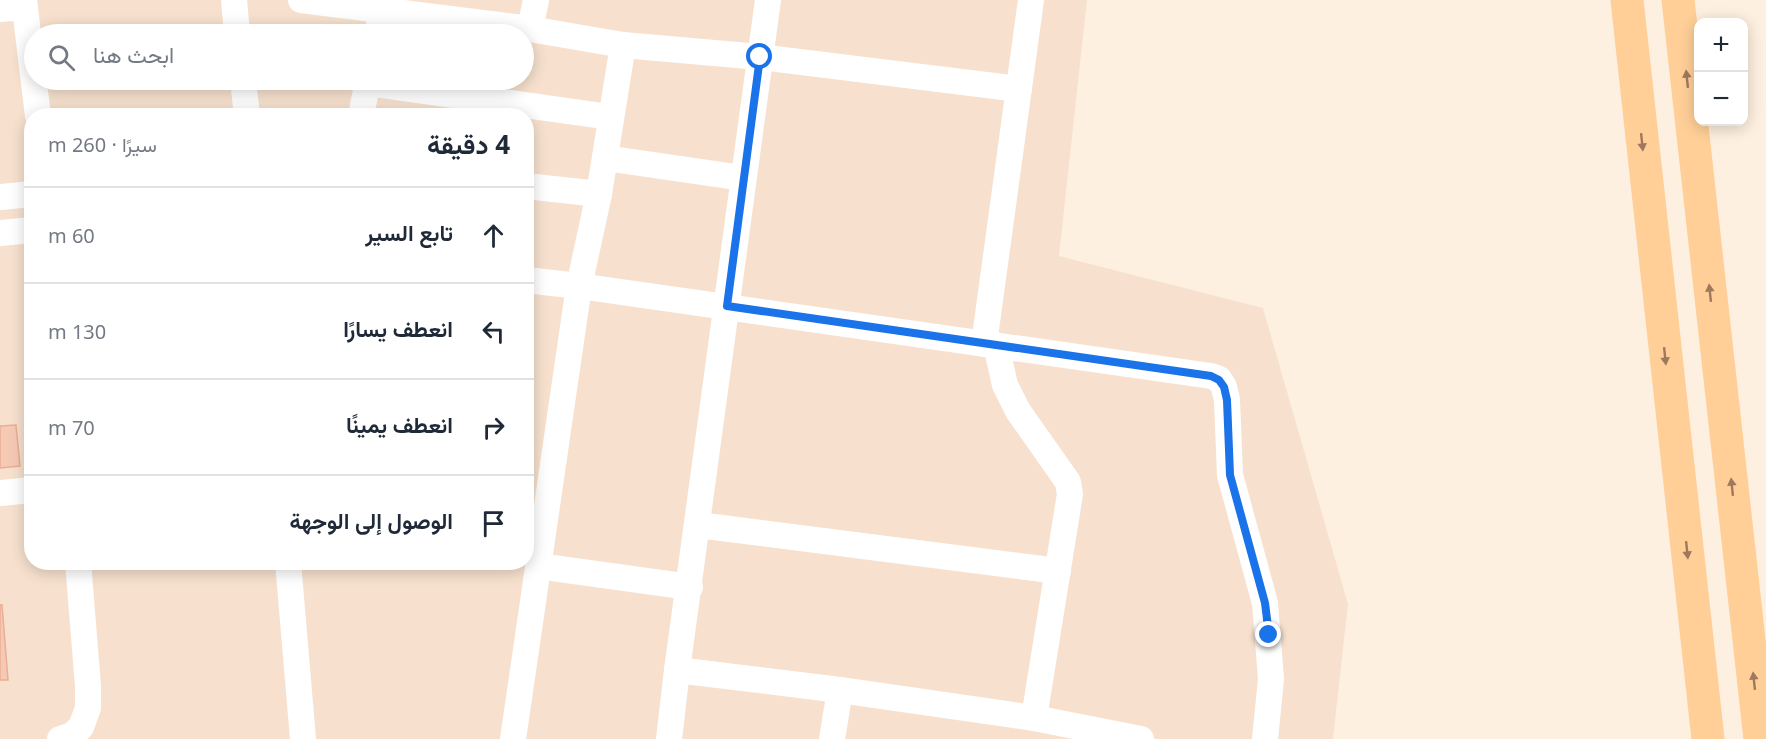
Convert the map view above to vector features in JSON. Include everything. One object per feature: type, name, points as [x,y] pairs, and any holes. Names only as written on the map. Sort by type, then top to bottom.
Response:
[{"type":"main road","points":[[1628,0],[1708,739]]},
{"type":"main road","points":[[1678,0],[1760,739]]},
{"type":"street","points":[[234,0],[236,24]]},
{"type":"street","points":[[301,0],[379,22],[422,24]]},
{"type":"street","points":[[531,24],[536,0]]},
{"type":"street","points":[[669,739],[768,0]]},
{"type":"street","points":[[1031,0],[990,344],[1005,385],[1018,411],[1068,482],[1070,494],[1034,718]]},
{"type":"street","points":[[16,5],[24,45]]},
{"type":"street","points":[[534,30],[623,45],[760,57],[1019,89]]},
{"type":"street","points":[[513,739],[579,286],[599,194],[623,45]]},
{"type":"street","points":[[33,90],[36,108]]},
{"type":"street","points":[[244,90],[246,108]]},
{"type":"street","points":[[363,108],[366,90]]},
{"type":"street","points":[[428,90],[610,117]]},
{"type":"street","points":[[604,158],[743,178]]},
{"type":"street","points":[[534,187],[599,194]]},
{"type":"street","points":[[0,197],[24,195]]},
{"type":"street","points":[[0,233],[24,231]]},
{"type":"street","points":[[534,281],[990,344],[1211,376],[1219,380],[1224,387],[1227,400],[1230,475],[1265,603],[1271,679],[1265,739]]},
{"type":"street","points":[[0,493],[24,490]]},
{"type":"street","points":[[698,525],[1058,571]]},
{"type":"street","points":[[538,566],[690,587]]},
{"type":"street","points":[[60,739],[72,735],[81,727],[88,708],[79,570]]},
{"type":"street","points":[[289,570],[303,739]]},
{"type":"street","points":[[678,670],[840,690],[1034,718],[1102,735],[1141,739]]},
{"type":"street","points":[[832,739],[840,690]]},
{"type":"shaded area","points":[[0,0],[1087,0],[1059,256],[1263,308],[1348,604],[1333,739],[0,739]]},
{"type":"building","points":[[16,425],[20,466],[0,468],[0,426]]},
{"type":"building","points":[[0,605],[2,605],[8,680],[0,680]]},
{"type":"route","points":[[760,57],[727,306],[1211,376],[1219,380],[1224,387],[1227,400],[1230,475],[1265,603],[1269,635]]}]
